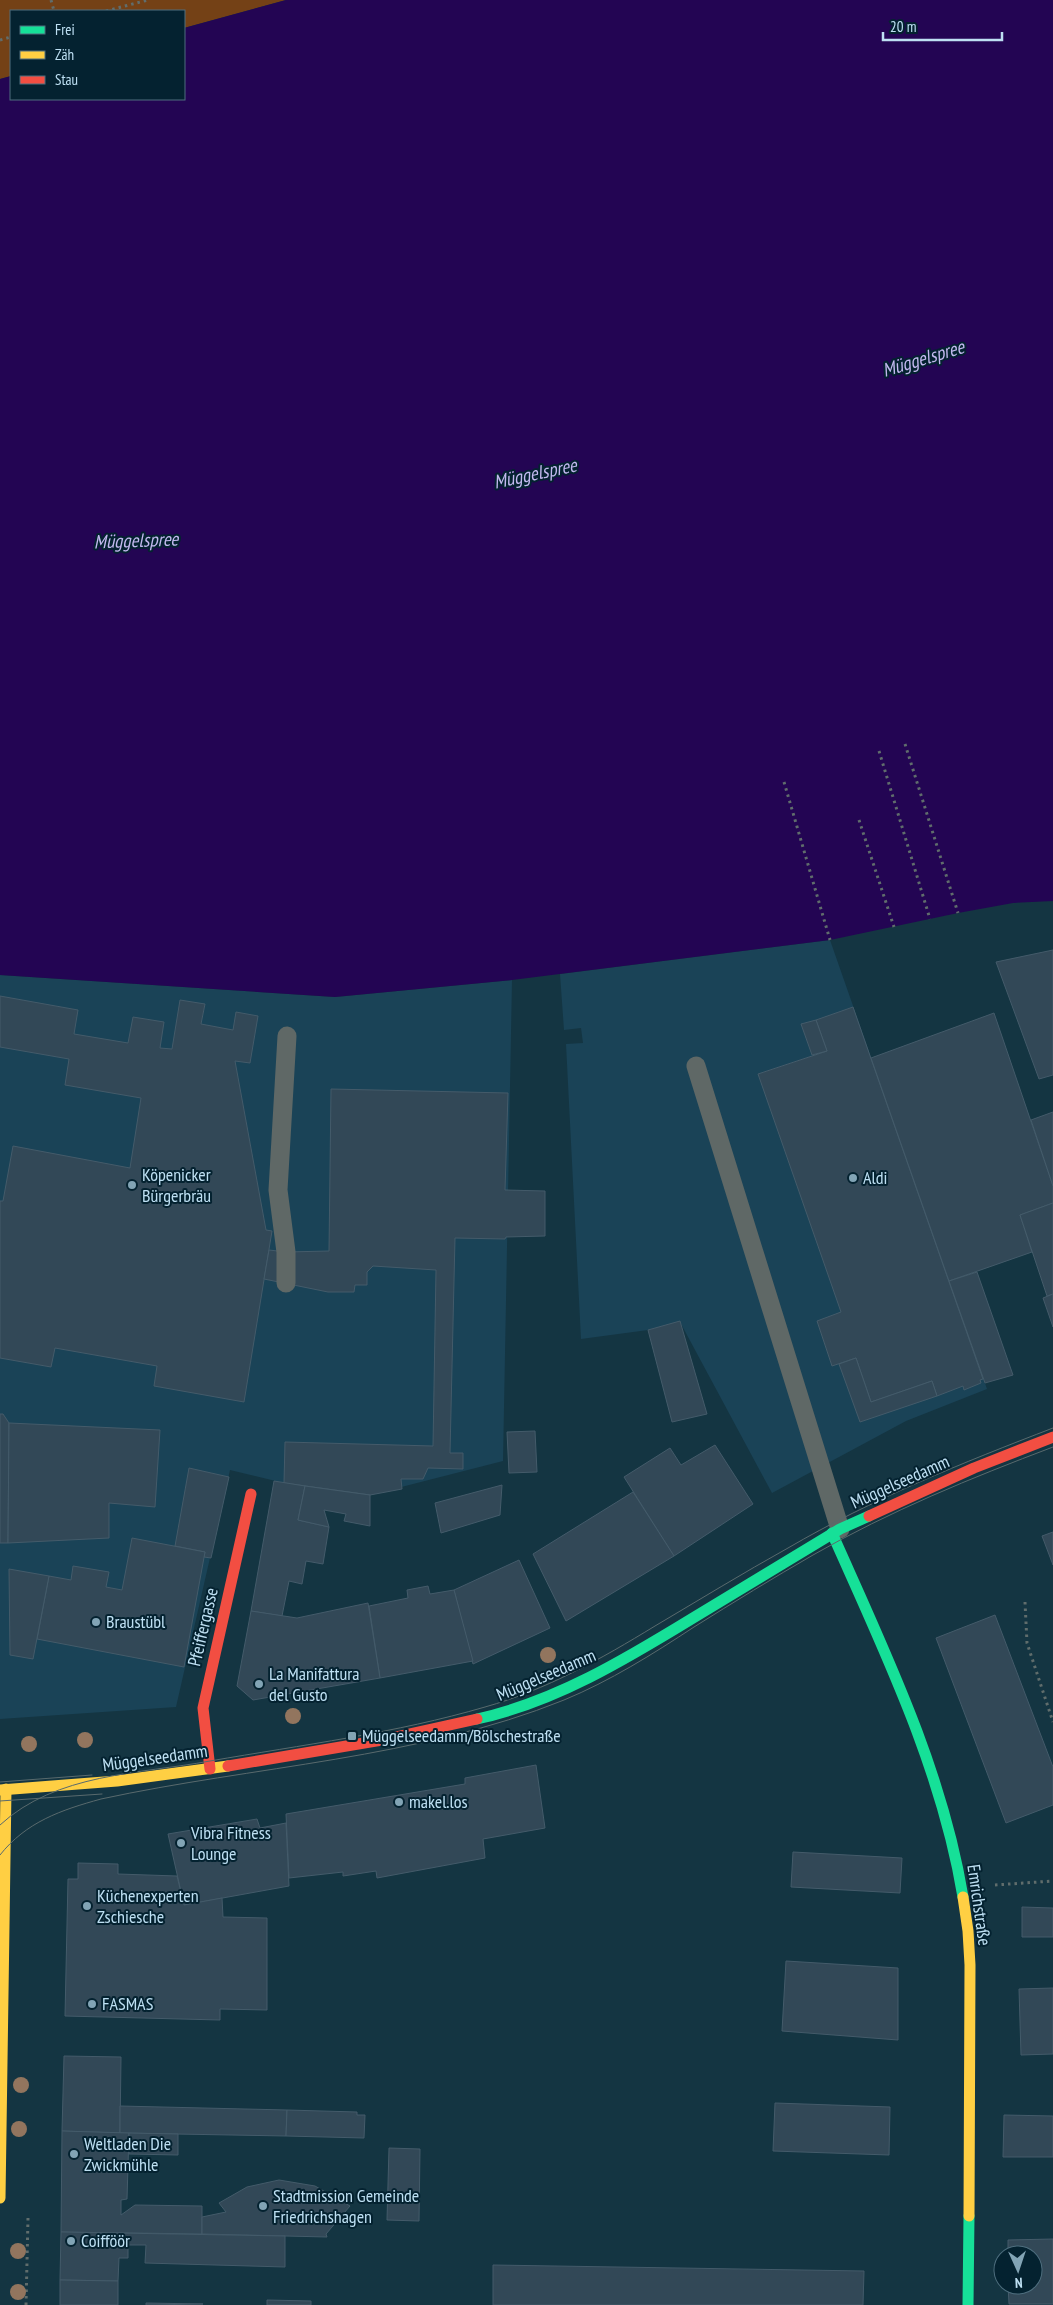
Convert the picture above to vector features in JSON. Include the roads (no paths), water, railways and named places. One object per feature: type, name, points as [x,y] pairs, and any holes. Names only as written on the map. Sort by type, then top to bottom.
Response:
[{"type":"street","name":"Müggelseedamm","points":[[3,1789],[100,1783],[210,1769],[382,1740],[470,1721],[515,1708],[618,1664],[836,1531],[974,1468],[1053,1437]]},
{"type":"street","name":"Pfeiffergasse","points":[[210,1769],[203,1708],[251,1494]]},
{"type":"street","name":"Emrichstraße","points":[[836,1531],[897,1679],[946,1817],[961,1887],[968,1931],[970,1965],[968,2305]]},
{"type":"street","points":[[0,2198],[3,1789]]},
{"type":"lane","points":[[286,1283],[286,1252],[278,1190],[287,1036]]},
{"type":"lane","points":[[696,1066],[836,1531]]},
{"type":"water","name":"Müggelspree","points":[[286,0],[1053,0],[1053,901],[1013,903],[830,940],[512,980],[335,997],[0,975],[0,79],[10,76],[10,100],[185,100],[185,28]]},
{"type":"tram line","points":[[0,1825],[22,1808],[47,1795],[73,1785],[100,1778],[314,1744],[383,1731],[485,1707],[530,1692],[594,1662],[820,1530],[951,1468],[1053,1428]]},
{"type":"tram line","points":[[0,1855],[21,1834],[45,1819],[101,1799],[394,1749],[452,1736],[508,1720],[564,1700],[631,1666],[768,1581],[842,1539],[931,1496],[1053,1447]]},
{"type":"tram line","points":[[0,1782],[92,1775]]},
{"type":"tram line","points":[[0,1801],[102,1794]]},
{"type":"place","name":"Aldi","points":[[853,1178]]},
{"type":"place","name":"Köpenicker Bürgerbräu","points":[[132,1185]]},
{"type":"place","name":"Braustübl","points":[[96,1622]]},
{"type":"place","name":"La Manifattura del Gusto","points":[[259,1684]]},
{"type":"place","name":"Müggelseedamm/Bölschestraße","points":[[352,1736]]},
{"type":"place","name":"makel.los","points":[[399,1802]]},
{"type":"place","name":"Vibra Fitness Lounge","points":[[181,1843]]},
{"type":"place","name":"Küchenexperten Zschiesche","points":[[87,1906]]},
{"type":"place","name":"FASMAS","points":[[92,2004]]},
{"type":"place","name":"Weltladen Die Zwickmühle","points":[[74,2154]]},
{"type":"place","name":"Stadtmission Gemeinde Friedrichshagen","points":[[263,2206]]},
{"type":"place","name":"Coifföör","points":[[71,2241]]}]
